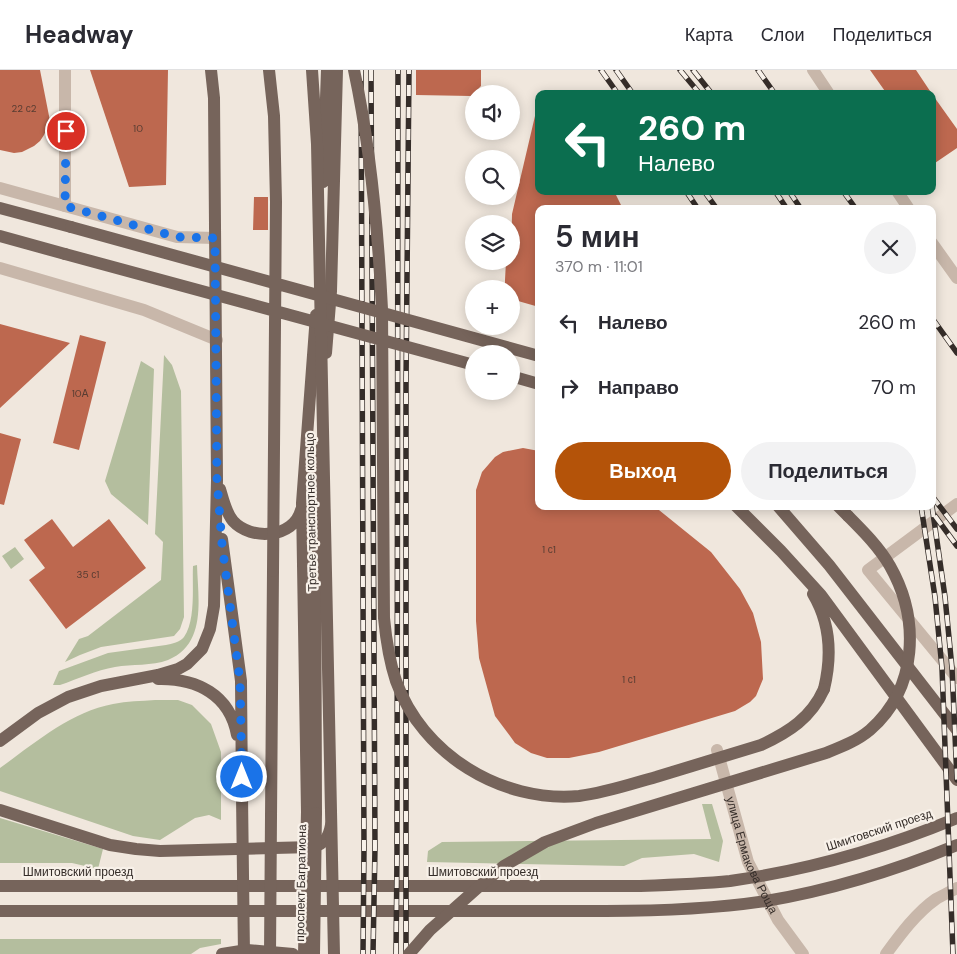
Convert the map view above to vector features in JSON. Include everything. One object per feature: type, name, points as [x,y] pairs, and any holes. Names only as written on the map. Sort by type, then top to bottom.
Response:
[{"type":"main road","points":[[269,70],[274,116],[276,202],[270,954]]},
{"type":"main road","name":"Третье транспортное кольцо","points":[[312,70],[318,172],[334,954]]},
{"type":"main road","points":[[304,954],[311,813],[315,504],[331,291],[332,91],[326,70]]},
{"type":"main road","points":[[311,813],[302,503],[318,288],[324,160],[332,91],[337,70]]},
{"type":"main road","points":[[354,70],[376,202],[380,259],[382,309],[382,590],[387,642],[392,668],[404,698],[425,731],[461,765],[484,778],[531,793],[554,796],[577,796],[618,788],[761,745],[793,728],[805,718],[824,689],[828,669],[829,641],[827,628],[816,600],[796,567]]},
{"type":"main road","points":[[0,741],[38,713],[68,697],[100,686],[170,673],[178,669],[194,658],[202,649],[210,629],[214,606],[217,480],[213,73]]},
{"type":"main road","points":[[0,208],[535,355]]},
{"type":"main road","points":[[0,236],[465,363]]},
{"type":"main road","points":[[0,810],[110,845],[147,850],[313,848],[319,846],[327,838],[332,819],[334,783],[326,357]]},
{"type":"main road","points":[[520,379],[535,383]]},
{"type":"main road","points":[[217,480],[226,508],[233,521],[243,528],[255,532],[268,534],[281,532],[292,526],[299,517],[302,503]]},
{"type":"main road","points":[[217,480],[222,544],[240,681],[244,954]]},
{"type":"main road","points":[[740,510],[821,595],[957,780]]},
{"type":"main road","points":[[782,510],[842,580],[957,730]]},
{"type":"main road","points":[[409,954],[430,930],[483,883],[504,866],[545,842],[596,823],[826,753],[850,743],[868,731],[882,718],[893,703],[904,681],[909,660],[910,634],[907,612],[890,566],[874,542],[842,510]]},
{"type":"main road","points":[[128,681],[165,679],[187,682],[204,689],[223,703],[234,721],[237,733],[242,796]]},
{"type":"main road","name":"проспект Багратиона","points":[[311,813],[314,954]]},
{"type":"main road","name":"Шмитовский проезд","points":[[0,886],[639,886],[729,881],[793,870],[866,851],[957,818]]},
{"type":"main road","points":[[0,911],[631,911],[700,908],[767,900],[849,882],[957,845]]},
{"type":"main road","points":[[238,954],[243,934]]},
{"type":"main road","points":[[222,954],[247,950],[293,954]]},
{"type":"street","points":[[65,70],[65,206]]},
{"type":"street","points":[[813,70],[826,90]]},
{"type":"street","points":[[0,188],[177,237],[215,238]]},
{"type":"street","points":[[936,249],[957,278]]},
{"type":"street","points":[[0,268],[144,310],[217,340]]},
{"type":"street","points":[[957,504],[868,570],[957,678]]},
{"type":"street","name":"улица Ермакова Роща","points":[[716,750],[748,862],[778,920],[803,954]]},
{"type":"street","points":[[886,954],[901,933],[918,915],[936,900],[957,888]]},
{"type":"green space","points":[[164,355],[172,365],[181,391],[184,617],[180,629],[174,636],[101,647],[65,662],[79,639],[88,636],[161,580],[163,542],[155,534]]},
{"type":"green space","points":[[141,361],[154,369],[148,525],[111,494],[105,481]]},
{"type":"green space","points":[[15,547],[24,559],[11,569],[2,556]]},
{"type":"green space","points":[[197,565],[198,619],[195,632],[189,643],[180,653],[162,662],[108,668],[60,685],[53,685],[59,671],[108,653],[168,645],[182,639],[188,630],[190,622],[193,603],[193,566]]},
{"type":"green space","points":[[178,700],[192,705],[211,724],[221,752],[221,820],[209,815],[195,818],[160,840],[133,836],[0,791],[0,768],[68,721],[97,708],[113,704]]},
{"type":"green space","points":[[702,804],[712,804],[723,841],[719,862],[694,854],[642,858],[624,866],[427,862],[428,851],[442,842],[711,839]]},
{"type":"green space","points":[[0,818],[103,849],[98,869],[72,863],[0,863]]},
{"type":"green space","points":[[0,939],[221,939],[221,944],[200,948],[191,954],[0,954]]},
{"type":"building","points":[[0,70],[40,70],[50,121],[40,141],[22,152],[14,153],[0,150]]},
{"type":"building","points":[[90,70],[168,70],[166,185],[129,187]]},
{"type":"building","points":[[416,70],[481,70],[481,85],[465,85],[465,96],[416,95]]},
{"type":"building","points":[[870,70],[916,70],[929,90],[884,90]]},
{"type":"building","points":[[936,100],[957,129],[957,148],[936,162]]},
{"type":"building","points":[[535,116],[535,195],[616,195],[621,205],[535,205],[535,306],[520,302],[520,280],[505,280],[506,270],[520,270],[520,215],[512,215],[514,205],[520,205],[520,180]]},
{"type":"building","points":[[254,197],[268,197],[268,230],[253,230]]},
{"type":"building","points":[[0,324],[70,343],[0,408]]},
{"type":"building","points":[[80,335],[106,342],[79,450],[53,443]]},
{"type":"building","points":[[0,433],[21,439],[4,505],[0,504]]},
{"type":"building","points":[[523,448],[535,450],[535,510],[659,510],[711,552],[740,589],[753,613],[761,642],[763,679],[756,696],[735,711],[599,752],[569,758],[547,758],[531,753],[515,743],[495,716],[479,658],[476,621],[476,490],[482,472],[495,457],[503,452]]},
{"type":"building","points":[[52,519],[73,547],[109,519],[146,568],[66,629],[29,580],[45,568],[24,540]]},
{"type":"railway","points":[[361,70],[363,954]]},
{"type":"railway","points":[[371,70],[375,847],[373,954]]},
{"type":"railway","points":[[396,954],[398,70]]},
{"type":"railway","points":[[406,954],[406,383],[409,70]]},
{"type":"railway","points":[[601,70],[615,90]]},
{"type":"railway","points":[[616,70],[630,90]]},
{"type":"railway","points":[[680,70],[697,90]]},
{"type":"railway","points":[[693,70],[709,90]]},
{"type":"railway","points":[[758,70],[772,90]]},
{"type":"railway","points":[[689,195],[695,205]]},
{"type":"railway","points":[[707,195],[714,205]]},
{"type":"railway","points":[[778,195],[784,205]]},
{"type":"railway","points":[[792,195],[798,205]]},
{"type":"railway","points":[[846,195],[853,205]]},
{"type":"railway","points":[[936,324],[957,353]]},
{"type":"railway","points":[[936,501],[957,529]]},
{"type":"railway","points":[[922,510],[935,597],[942,668],[953,954]]},
{"type":"railway","points":[[933,510],[945,597],[952,668],[957,780]]},
{"type":"railway","points":[[935,516],[957,546]]},
{"type":"route","points":[[66,131],[65,206],[177,237],[215,238],[217,480],[222,544],[242,700],[242,777]]}]
